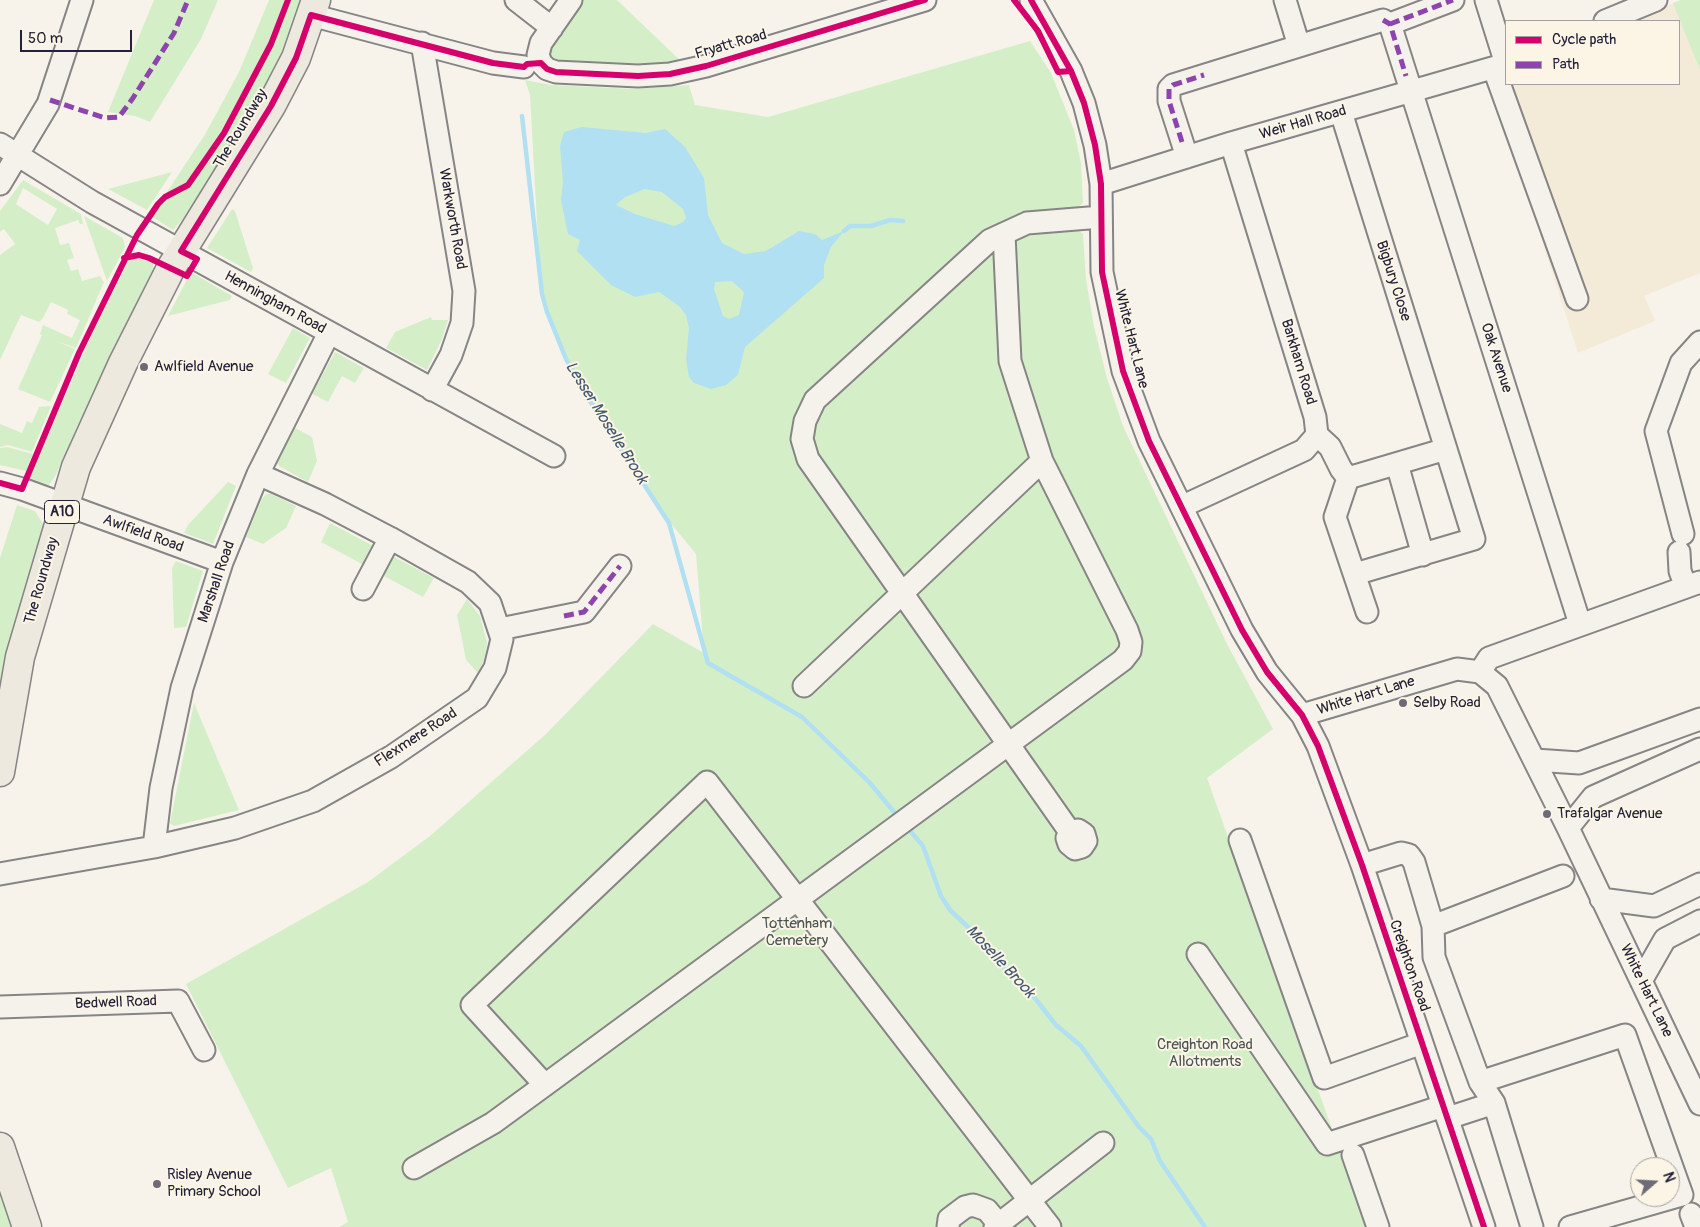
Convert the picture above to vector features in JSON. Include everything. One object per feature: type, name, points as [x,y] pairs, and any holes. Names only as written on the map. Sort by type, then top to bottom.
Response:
[{"type":"highway","name":"The Roundway","points":[[0,772],[20,657],[76,467],[123,364],[181,251],[272,106],[296,58],[314,8]]},
{"type":"highway","points":[[0,1146],[27,1227]]},
{"type":"street","points":[[0,184],[18,157],[48,104],[82,0]]},
{"type":"street","points":[[516,0],[552,28]]},
{"type":"street","points":[[532,65],[539,48],[571,0]]},
{"type":"street","name":"Fryatt Road","points":[[314,8],[422,43],[493,63],[532,65],[556,72],[638,76],[670,74],[706,66],[925,0]]},
{"type":"street","name":"White Hart Lane","points":[[1031,0],[1071,71],[1084,103],[1096,145],[1101,184],[1102,272],[1123,371],[1150,441],[1242,630],[1267,672],[1302,715],[1458,669],[1480,672],[1497,686],[1535,760],[1700,1104]]},
{"type":"street","points":[[1285,0],[1299,46]]},
{"type":"street","points":[[1185,150],[1168,100],[1169,89],[1173,85],[1299,46],[1386,22],[1453,0]]},
{"type":"street","points":[[1486,0],[1502,66]]},
{"type":"street","points":[[1607,20],[1656,0]]},
{"type":"street","name":"Oak Avenue","points":[[1386,22],[1408,84],[1580,624]]},
{"type":"street","name":"Warkworth Road","points":[[422,43],[464,291],[462,324],[452,355],[432,390]]},
{"type":"street","name":"Weir Hall Road","points":[[1101,184],[1185,150],[1231,143],[1341,112],[1408,84],[1502,66]]},
{"type":"street","points":[[1508,85],[1577,299]]},
{"type":"street","name":"Bigbury Close","points":[[1341,112],[1474,539],[1355,574]]},
{"type":"street","name":"Barkham Road","points":[[1231,143],[1315,418],[1318,435]]},
{"type":"street","name":"Henningham Road","points":[[0,144],[92,202],[554,456]]},
{"type":"street","points":[[1070,832],[808,459],[802,439],[805,421],[815,400],[990,240],[1014,228],[1033,222],[1101,217]]},
{"type":"street","points":[[414,1168],[493,1122],[545,1086],[797,898],[1123,660],[1130,651],[1131,642],[1128,630],[1042,461],[1010,361],[1004,234]]},
{"type":"street","name":"Marshall Road","points":[[154,847],[162,788],[182,688],[222,562],[258,474],[329,333]]},
{"type":"street","points":[[1480,672],[1489,658],[1693,585],[1680,571],[1681,543],[1656,431],[1682,363],[1700,342]]},
{"type":"street","points":[[1183,506],[1304,450],[1318,435],[1330,447],[1341,469],[1348,478]]},
{"type":"street","points":[[1348,478],[1446,449]]},
{"type":"street","points":[[804,686],[1042,461]]},
{"type":"street","points":[[1397,464],[1423,555]]},
{"type":"street","name":"Flexmere Road","points":[[0,874],[154,847],[235,828],[313,801],[391,757],[477,698],[495,668],[502,639],[490,603],[468,582],[390,538],[325,504],[258,474]]},
{"type":"street","points":[[1348,478],[1335,517],[1368,612]]},
{"type":"street","points":[[0,483],[64,505]]},
{"type":"street","name":"Awlfield Road","points":[[64,505],[222,562]]},
{"type":"street","points":[[363,589],[390,538]]},
{"type":"street","points":[[500,629],[584,612],[620,566]]},
{"type":"street","name":"Creighton Road","points":[[1302,715],[1318,746],[1362,865],[1484,1227]]},
{"type":"street","points":[[1535,760],[1579,762],[1700,719]]},
{"type":"street","points":[[1568,828],[1593,797],[1700,749]]},
{"type":"street","points":[[545,1086],[472,1005],[708,782],[1050,1227]]},
{"type":"street","points":[[1240,840],[1324,1078],[1422,1043]]},
{"type":"street","points":[[1362,865],[1401,853],[1409,855],[1414,862],[1433,926],[1434,957],[1480,1082],[1494,1103],[1532,1227]]},
{"type":"street","points":[[1433,926],[1563,876]]},
{"type":"street","points":[[1601,899],[1654,906],[1700,884]]},
{"type":"street","points":[[1641,982],[1665,939],[1700,921]]},
{"type":"street","points":[[1198,954],[1328,1144],[1445,1112],[1494,1103]]},
{"type":"street","name":"Bedwell Road","points":[[0,1008],[178,1001],[204,1049]]},
{"type":"street","points":[[1480,1082],[1625,1035],[1682,1195],[1570,1227]]},
{"type":"street","points":[[948,1227],[949,1219],[965,1207],[973,1206],[987,1210],[999,1226],[1029,1200],[1103,1143]]},
{"type":"street","points":[[1353,1155],[1378,1227]]},
{"type":"shaded area","points":[[1681,0],[1700,0],[1700,273],[1644,296],[1655,321],[1578,353],[1490,77],[1505,85],[1680,85],[1680,20],[1631,20]]},
{"type":"green space","points":[[154,0],[218,0],[201,39],[150,122],[135,116],[108,112]]},
{"type":"green space","points":[[269,0],[301,0],[283,65],[205,194],[173,230],[151,216],[204,136],[239,72]]},
{"type":"green space","points":[[582,0],[617,0],[684,64],[638,69],[556,65],[549,59],[548,48]]},
{"type":"green space","points":[[1681,0],[1700,0],[1700,70],[1680,20],[1673,3]]},
{"type":"green space","name":"Tottenham Cemetery","points":[[1030,41],[1051,73],[1074,130],[1081,163],[1083,203],[1077,208],[1077,229],[1083,234],[1086,279],[1094,327],[1107,378],[1123,426],[1227,644],[1273,729],[1207,778],[1367,1227],[339,1227],[348,1222],[331,1168],[288,1188],[186,984],[368,882],[430,836],[546,734],[653,624],[704,653],[696,554],[653,502],[565,359],[541,294],[530,95],[525,80],[551,85],[634,89],[689,85],[695,105],[768,117]]},
{"type":"green space","points":[[172,172],[147,210],[108,189]]},
{"type":"green space","points":[[23,180],[81,214],[83,224],[80,224],[78,220],[55,228],[60,245],[69,243],[74,258],[67,260],[71,271],[78,269],[82,281],[100,276],[104,282],[76,348],[56,341],[75,349],[50,402],[18,389],[42,335],[40,334],[43,325],[72,338],[80,320],[67,314],[68,310],[51,302],[39,322],[21,315],[0,360],[0,255],[15,244],[4,229],[0,232],[0,211]],"holes":[[[23,188],[57,209],[48,225],[16,204]]]},
{"type":"green space","points":[[232,209],[235,211],[253,268],[251,272],[207,248]]},
{"type":"green space","points":[[84,216],[123,238],[125,247],[107,281]]},
{"type":"green space","points":[[136,258],[153,263],[154,275],[77,426],[56,475],[48,486],[29,479],[93,332],[129,260]]},
{"type":"green space","points":[[191,272],[232,296],[230,300],[168,316]]},
{"type":"green space","points":[[431,317],[432,320],[448,320],[442,339],[427,370],[386,348],[395,332]]},
{"type":"green space","points":[[293,328],[310,338],[286,383],[268,374]]},
{"type":"green space","points":[[335,352],[364,368],[355,383],[342,376],[328,402],[312,394]]},
{"type":"green space","points":[[51,406],[32,452],[8,445],[0,447],[0,424],[22,433],[27,421],[32,423],[39,407]]},
{"type":"green space","points":[[295,428],[312,437],[317,461],[308,482],[279,466],[277,463]]},
{"type":"green space","points":[[7,447],[33,454],[26,471],[0,465],[0,448]]},
{"type":"green space","points":[[228,482],[236,486],[213,544],[184,533],[188,525]]},
{"type":"green space","points":[[266,494],[271,494],[296,506],[286,528],[263,544],[246,537],[262,499]]},
{"type":"green space","points":[[17,505],[35,511],[43,524],[0,698],[0,558]]},
{"type":"green space","points":[[330,523],[434,578],[423,597],[321,542]]},
{"type":"green space","points":[[176,561],[203,571],[186,627],[174,628],[172,568]]},
{"type":"green space","points":[[467,599],[480,616],[487,643],[484,660],[478,673],[466,660],[457,615]]},
{"type":"green space","points":[[194,703],[239,810],[174,826],[170,823]]},
{"type":"green space","points":[[0,1166],[21,1227],[0,1227]]},
{"type":"water","points":[[582,127],[646,133],[665,129],[685,147],[704,178],[708,215],[722,243],[744,254],[766,251],[799,231],[815,234],[822,240],[844,231],[831,247],[824,265],[824,278],[745,347],[738,375],[726,385],[711,389],[694,383],[689,377],[686,359],[689,328],[686,315],[679,306],[659,292],[635,297],[611,285],[577,251],[580,240],[568,234],[561,200],[563,182],[560,146],[564,132]],"holes":[[[645,189],[662,192],[683,209],[686,218],[683,222],[674,226],[635,214],[616,205],[625,197]],[[732,281],[744,292],[739,315],[729,319],[723,316],[714,289],[715,282]]]},
{"type":"waterway","name":"Lesser Moselle Brook","points":[[522,116],[542,294],[547,312],[566,359],[586,395],[669,523],[708,663],[802,717],[870,783],[899,818]]},
{"type":"waterway","points":[[844,231],[850,226],[871,226],[890,220],[903,221]]},
{"type":"waterway","name":"Moselle Brook","points":[[906,826],[923,846],[941,896],[950,910],[986,944],[1016,983],[1034,997],[1056,1025],[1081,1046],[1139,1127],[1151,1139],[1160,1161],[1205,1227]]},
{"type":"marked path","points":[[50,100],[105,118],[119,117],[174,33],[188,0]]},
{"type":"marked path","points":[[1390,24],[1453,0]]},
{"type":"marked path","points":[[1383,20],[1390,24],[1406,76]]},
{"type":"marked path","points":[[1182,142],[1169,101],[1169,89],[1173,85],[1204,75]]},
{"type":"marked path","points":[[564,616],[584,612],[620,566]]},
{"type":"cycle path","points":[[0,483],[22,489],[79,353],[137,235],[165,197],[188,185],[224,133],[271,44],[288,0]]},
{"type":"cycle path","points":[[124,258],[139,255],[187,276],[197,259],[181,251],[271,106],[296,58],[311,15],[493,63],[524,67],[527,64],[541,63],[547,69],[556,72],[638,76],[670,74],[706,66],[925,0]]},
{"type":"cycle path","points":[[1014,0],[1038,31],[1058,72],[1071,71]]},
{"type":"cycle path","points":[[1031,0],[1071,71],[1084,103],[1095,145],[1101,184],[1102,272],[1123,371],[1149,441],[1242,630],[1267,672],[1302,715],[1318,746],[1362,865],[1484,1227]]},
{"type":"place","name":"Awlfield Avenue","points":[[144,367]]},
{"type":"place","name":"Selby Road","points":[[1403,703]]},
{"type":"place","name":"Trafalgar Avenue","points":[[1547,814]]},
{"type":"place","name":"Risley Avenue Primary School","points":[[157,1184]]},
{"type":"park label","name":"Creighton Road Allotments","points":[[1205,1054]]}]
